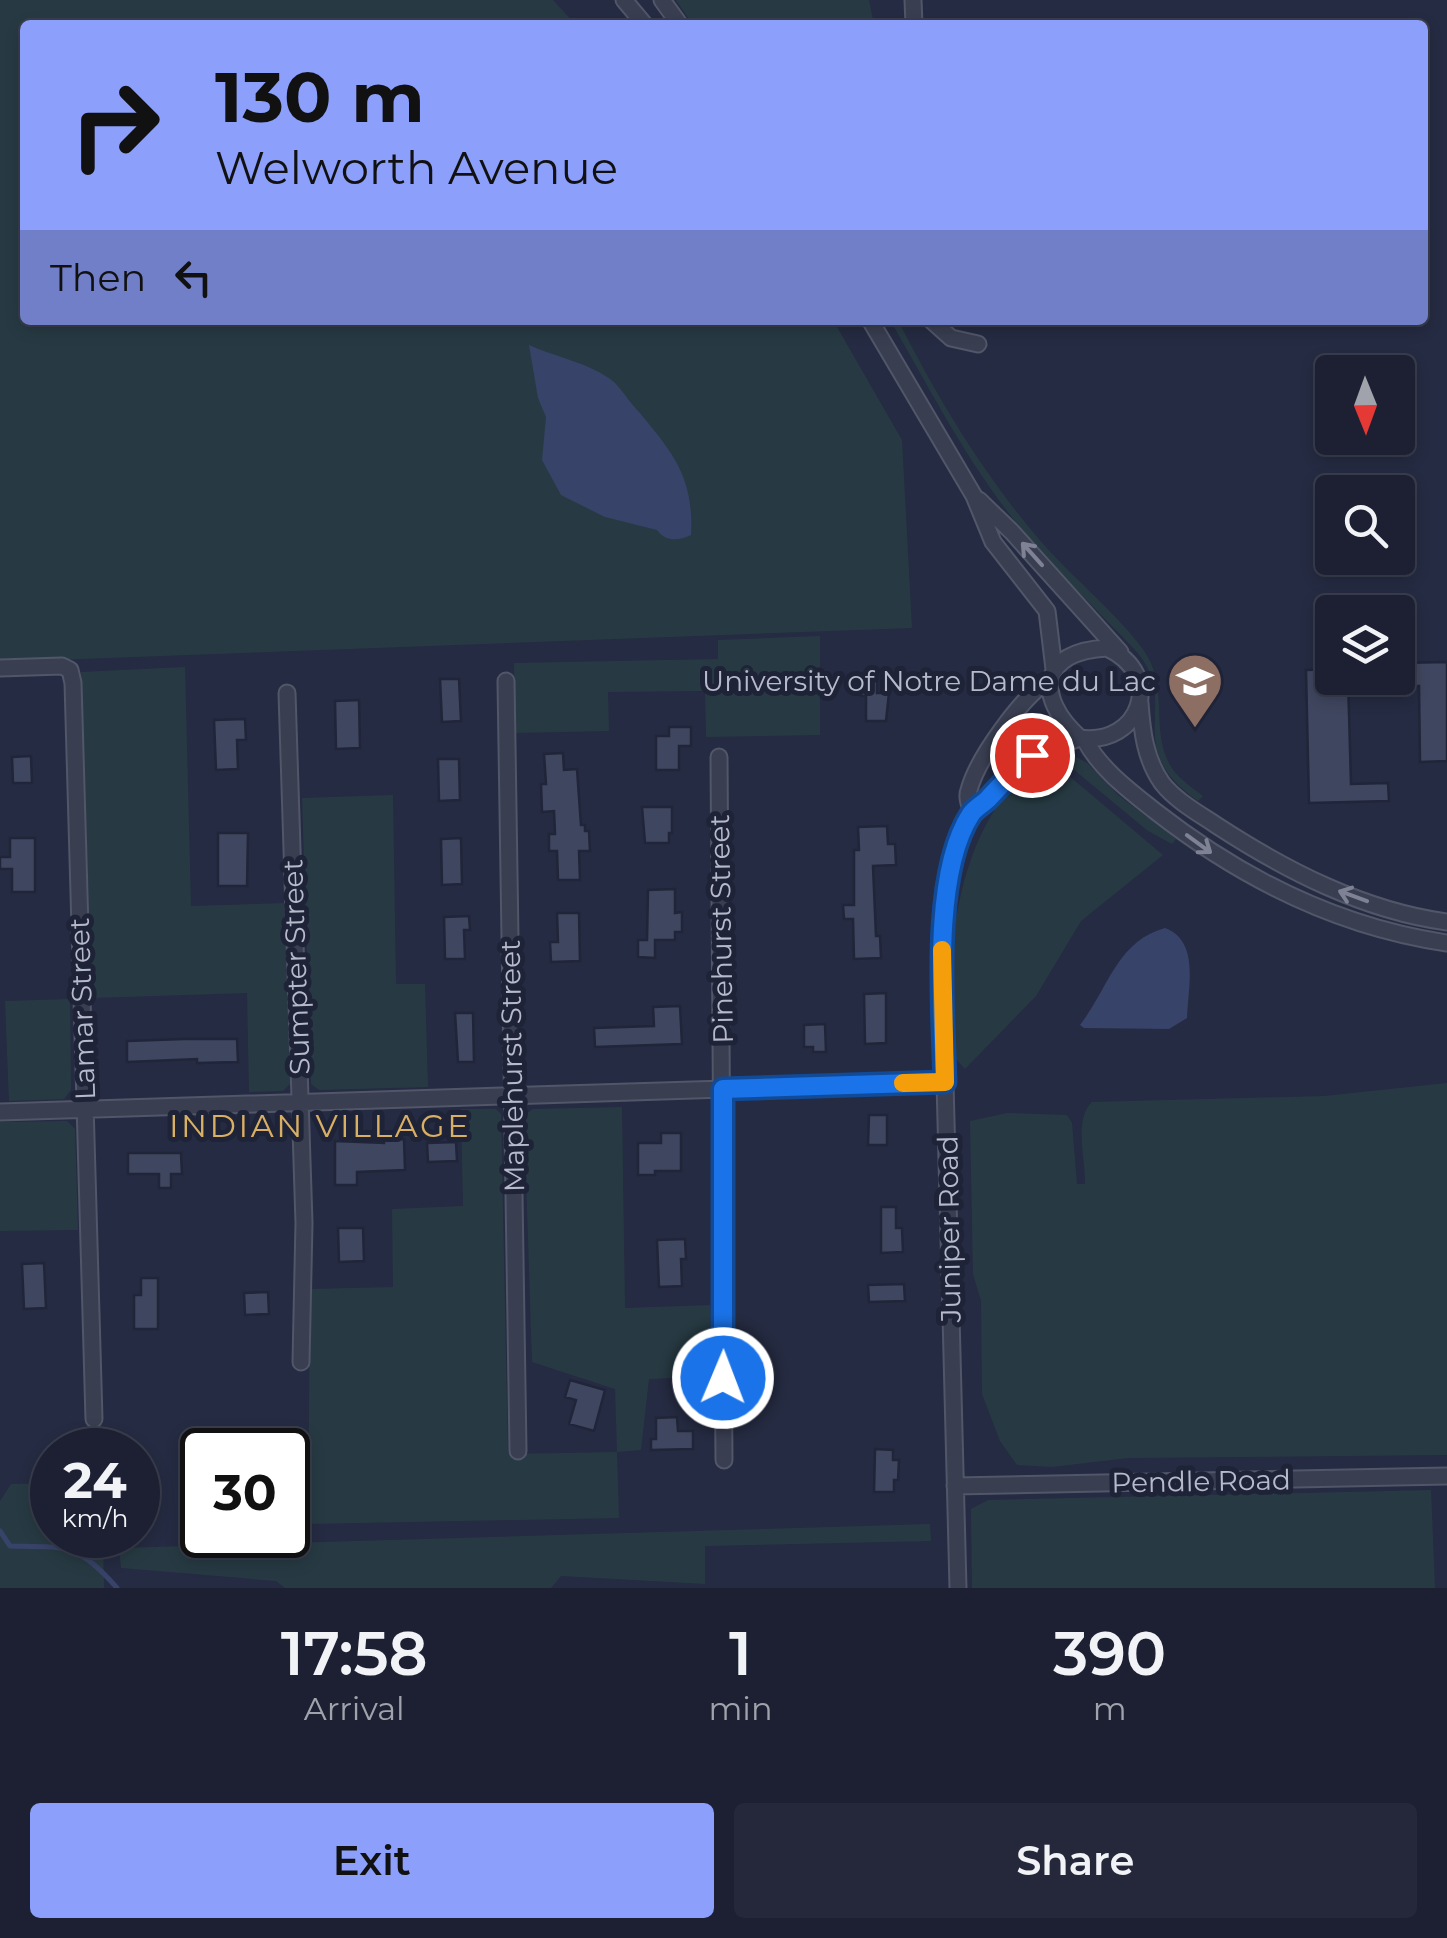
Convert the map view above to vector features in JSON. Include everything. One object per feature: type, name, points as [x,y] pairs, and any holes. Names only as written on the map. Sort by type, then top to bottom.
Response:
[{"type":"street","points":[[624,0],[641,20]]},
{"type":"street","points":[[873,325],[974,496],[993,542],[1047,610],[1053,708],[1062,722],[1083,739],[1123,784],[1208,851],[1242,872],[1276,891],[1345,919],[1447,943]]},
{"type":"street","points":[[937,325],[951,338],[978,344]]},
{"type":"street","points":[[974,496],[1012,532],[1138,676],[1146,747],[1153,766],[1175,796],[1206,819],[1314,881],[1398,911],[1447,922]]},
{"type":"street","points":[[1052,674],[1073,655],[1091,649],[1108,648],[1122,655]]},
{"type":"street","name":"Lamar Street","points":[[0,668],[62,666],[70,670],[73,683],[94,1420]]},
{"type":"street","name":"Juniper Road","points":[[972,814],[967,794],[980,768],[1033,690],[1052,674]]},
{"type":"street","name":"Maplehurst Street","points":[[506,681],[518,1452]]},
{"type":"street","name":"Sumpter Street","points":[[287,693],[304,1223],[302,1362]]},
{"type":"street","points":[[1083,739],[1102,737],[1125,726],[1140,703]]},
{"type":"street","name":"Juniper Road","points":[[958,1588],[942,935],[945,901],[956,850],[972,814],[1008,774],[1032,755],[1083,739]]},
{"type":"street","name":"Pinehurst Street","points":[[719,757],[724,1460]]},
{"type":"street","points":[[0,1112],[945,1082]]},
{"type":"street","name":"Pendle Road","points":[[955,1486],[1447,1476]]},
{"type":"shaded area","points":[[0,0],[553,0],[571,20],[20,20],[20,325],[836,325],[902,440],[912,628],[0,662]]},
{"type":"shaded area","points":[[676,0],[869,0],[873,20],[690,20]]},
{"type":"shaded area","points":[[893,325],[901,325],[962,433],[1018,514],[1142,648],[1156,679],[1166,757],[1177,775],[1203,796],[1198,801],[1175,782],[1162,764],[1156,746],[1152,678],[1143,660],[1040,551],[1000,502],[950,426]]},
{"type":"shaded area","points":[[820,636],[820,735],[706,737],[705,691],[608,692],[609,731],[515,733],[514,663],[718,659],[718,640]]},
{"type":"shaded area","points":[[185,667],[191,906],[284,903],[290,1084],[283,1091],[249,1092],[247,993],[92,998],[81,672]]},
{"type":"shaded area","points":[[1056,755],[1073,755],[1087,763],[1118,795],[1176,839],[1172,844],[1148,831]]},
{"type":"shaded area","points":[[1049,759],[1163,855],[1081,921],[1036,996],[965,1069],[954,1057],[952,985],[953,942],[962,890],[992,814],[1027,773]]},
{"type":"shaded area","points":[[393,795],[396,984],[425,984],[428,1087],[319,1090],[311,1084],[302,798]]},
{"type":"shaded area","points":[[70,999],[71,1090],[64,1099],[9,1101],[5,1001]]},
{"type":"shaded area","points":[[1447,1083],[1447,1455],[1128,1458],[1052,1467],[1017,1465],[1000,1441],[982,1394],[981,1301],[973,1274],[970,1121],[1007,1113],[1067,1115],[1072,1123],[1077,1184],[1085,1184],[1082,1130],[1092,1102],[1324,1096]]},
{"type":"shaded area","points":[[622,1107],[625,1308],[710,1305],[713,1376],[649,1379],[641,1450],[617,1452],[615,1389],[532,1362],[524,1115],[533,1109]]},
{"type":"shaded area","points":[[461,1109],[496,1109],[501,1114],[508,1454],[617,1452],[619,1518],[310,1524],[310,1289],[393,1287],[392,1209],[463,1206]]},
{"type":"shaded area","points":[[67,1121],[75,1129],[78,1230],[0,1231],[0,1122]]},
{"type":"shaded area","points":[[11,1484],[30,1484],[30,1558],[103,1558],[104,1588],[0,1588],[0,1501]]},
{"type":"shaded area","points":[[1431,1490],[1435,1588],[972,1588],[971,1509],[988,1500]]},
{"type":"shaded area","points":[[930,1524],[931,1541],[705,1546],[705,1584],[561,1576],[551,1588],[285,1588],[276,1581],[121,1568],[120,1558],[160,1558],[160,1547],[180,1546],[180,1558],[310,1558],[310,1542]]},
{"type":"water","points":[[529,345],[595,370],[617,386],[679,468],[689,498],[691,535],[668,538],[657,530],[605,517],[561,495],[542,460],[546,417],[538,398]]},
{"type":"water","points":[[1165,928],[1176,934],[1188,954],[1187,1018],[1169,1029],[1080,1025],[1124,955],[1149,934]]},
{"type":"building","points":[[1447,662],[1447,761],[1420,762],[1415,663]]},
{"type":"building","points":[[1306,670],[1315,670],[1315,695],[1348,695],[1351,784],[1388,783],[1389,801],[1309,803]]},
{"type":"building","points":[[861,677],[877,677],[877,693],[889,693],[886,721],[866,721]]},
{"type":"building","points":[[440,679],[459,679],[461,721],[442,722]]},
{"type":"building","points":[[359,700],[360,748],[336,749],[335,701]]},
{"type":"building","points":[[245,719],[246,740],[237,740],[238,769],[216,770],[214,720]]},
{"type":"building","points":[[669,727],[691,727],[691,746],[679,746],[679,770],[656,770],[656,736],[669,736]]},
{"type":"building","points":[[563,753],[564,770],[577,769],[581,825],[589,831],[590,851],[579,851],[580,880],[558,880],[557,851],[549,851],[549,834],[555,834],[554,811],[542,812],[541,784],[546,784],[544,754]]},
{"type":"building","points":[[31,756],[32,783],[13,783],[12,757]]},
{"type":"building","points":[[438,759],[459,759],[460,800],[439,801]]},
{"type":"building","points":[[642,807],[672,807],[669,843],[645,843]]},
{"type":"building","points":[[887,826],[888,844],[895,844],[896,865],[873,866],[876,936],[880,936],[881,958],[854,959],[853,919],[844,919],[843,905],[854,905],[858,827]]},
{"type":"building","points":[[218,833],[248,833],[247,886],[218,886]]},
{"type":"building","points":[[10,838],[35,838],[35,892],[12,892],[12,869],[0,869],[0,857],[10,857]]},
{"type":"building","points":[[461,838],[462,884],[442,885],[441,839]]},
{"type":"building","points":[[675,889],[675,913],[682,912],[682,932],[675,932],[675,940],[655,940],[655,958],[638,957],[638,940],[647,940],[648,890]]},
{"type":"building","points":[[557,913],[579,913],[580,961],[551,962],[550,942],[558,942]]},
{"type":"building","points":[[469,916],[470,930],[464,930],[465,959],[445,959],[444,917]]},
{"type":"building","points":[[886,993],[886,1043],[865,1044],[864,994]]},
{"type":"building","points":[[680,1006],[682,1044],[595,1047],[594,1028],[654,1026],[653,1007]]},
{"type":"building","points":[[455,1013],[473,1013],[474,1062],[458,1062]]},
{"type":"building","points":[[825,1024],[826,1052],[804,1047],[804,1025]]},
{"type":"building","points":[[237,1039],[238,1062],[127,1062],[127,1041]]},
{"type":"building","points":[[869,1115],[887,1115],[887,1145],[868,1145]]},
{"type":"building","points":[[661,1133],[681,1133],[681,1171],[638,1175],[638,1143],[661,1143]]},
{"type":"building","points":[[404,1139],[405,1170],[357,1172],[357,1185],[335,1185],[335,1141],[384,1143]]},
{"type":"building","points":[[456,1142],[457,1161],[428,1162],[427,1143]]},
{"type":"building","points":[[128,1153],[181,1153],[182,1174],[171,1174],[171,1188],[159,1188],[159,1174],[128,1174]]},
{"type":"building","points":[[881,1207],[896,1207],[896,1228],[902,1228],[903,1252],[881,1253]]},
{"type":"building","points":[[338,1228],[363,1228],[364,1261],[339,1262]]},
{"type":"building","points":[[685,1239],[682,1286],[659,1287],[657,1240]]},
{"type":"building","points":[[44,1263],[46,1308],[24,1309],[22,1264]]},
{"type":"building","points":[[141,1278],[158,1278],[158,1329],[134,1329],[134,1295],[141,1295]]},
{"type":"building","points":[[904,1284],[905,1301],[869,1302],[868,1285]]},
{"type":"building","points":[[268,1292],[269,1314],[245,1315],[244,1293]]},
{"type":"building","points":[[570,1380],[605,1390],[594,1431],[569,1424],[576,1400],[565,1397]]},
{"type":"building","points":[[677,1417],[678,1431],[693,1431],[693,1449],[651,1450],[651,1439],[656,1439],[656,1418]]},
{"type":"building","points":[[875,1449],[893,1450],[893,1460],[899,1460],[894,1492],[874,1492]]},
{"type":"waterway","points":[[0,1531],[10,1546],[58,1548],[81,1555],[117,1588]]},
{"type":"slow traffic","points":[[903,1083],[945,1082],[942,950]]},
{"type":"place","name":"University of Notre Dame du Lac","points":[[1195,730]]},
{"type":"district","name":"INDIAN VILLAGE","points":[[320,1125]]},
{"type":"route","points":[[723,1378],[723,1089],[945,1082],[942,935],[956,850],[972,814],[1008,774],[1032,755]]}]
